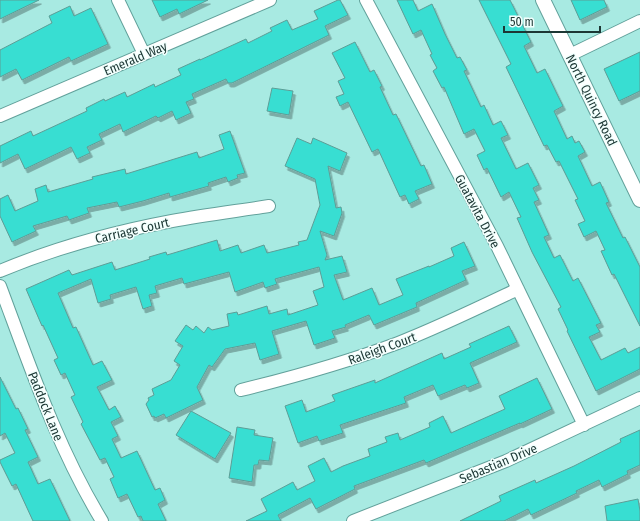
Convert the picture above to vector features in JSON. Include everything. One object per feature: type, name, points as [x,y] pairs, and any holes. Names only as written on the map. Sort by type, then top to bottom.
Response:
[{"type":"street","points":[[118,0],[144,54]]},
{"type":"street","name":"Emerald Way","points":[[0,116],[270,0]]},
{"type":"street","name":"Guatavita Drive","points":[[366,0],[442,145],[478,209],[584,425]]},
{"type":"street","name":"North Quincy Road","points":[[543,0],[640,200]]},
{"type":"street","points":[[570,55],[640,21]]},
{"type":"street","name":"Carriage Court","points":[[0,271],[54,251],[114,234],[171,221],[269,206]]},
{"type":"street","name":"Paddock Lane","points":[[0,286],[39,391],[60,442],[102,521]]},
{"type":"street","name":"Raleigh Court","points":[[241,390],[318,370],[387,347],[439,326],[518,289]]},
{"type":"street","name":"Sebastian Drive","points":[[353,521],[506,461],[640,398]]},
{"type":"building","points":[[0,0],[39,0],[0,19]]},
{"type":"building","points":[[152,0],[208,0],[179,14],[177,9],[160,17]]},
{"type":"building","points":[[340,0],[348,15],[325,26],[329,35],[232,83],[228,83],[226,79],[192,94],[194,99],[186,102],[191,113],[176,120],[172,111],[158,118],[156,116],[123,132],[120,124],[99,134],[102,140],[87,147],[90,153],[77,159],[71,147],[25,169],[18,154],[0,163],[0,146],[31,131],[33,136],[87,111],[86,108],[104,99],[105,101],[125,92],[127,97],[154,84],[155,87],[181,75],[178,69],[246,39],[248,43],[272,31],[270,28],[287,20],[292,30],[318,19],[314,11]]},
{"type":"building","points":[[397,0],[413,0],[418,11],[432,4],[457,58],[460,57],[467,70],[464,71],[481,107],[484,105],[493,125],[501,121],[508,135],[501,138],[516,169],[528,163],[539,185],[533,188],[539,200],[534,202],[549,235],[544,237],[554,258],[560,255],[573,281],[578,278],[601,323],[596,325],[600,332],[589,337],[601,360],[625,348],[628,353],[640,347],[640,369],[596,391],[567,331],[568,330],[558,309],[561,307],[532,252],[517,218],[521,217],[509,192],[501,197],[487,168],[484,170],[477,155],[485,151],[474,129],[464,134],[444,87],[442,88],[433,71],[437,68],[430,55],[432,54],[421,30],[413,34]]},
{"type":"building","points":[[479,0],[510,0],[531,42],[524,46],[537,73],[545,69],[563,106],[554,111],[567,139],[572,136],[575,143],[579,141],[585,152],[578,156],[592,186],[600,182],[609,202],[606,203],[623,238],[625,237],[640,267],[640,326],[614,274],[612,275],[601,251],[605,250],[596,231],[584,237],[578,224],[585,221],[575,200],[578,199],[559,161],[556,162],[547,145],[544,146],[506,67],[511,64]]},
{"type":"building","points":[[571,0],[604,0],[607,7],[580,20]]},
{"type":"building","points":[[70,6],[74,16],[91,8],[108,44],[71,61],[69,57],[22,80],[16,69],[0,77],[0,50],[52,23],[49,16]]},
{"type":"building","points":[[355,42],[370,72],[374,70],[393,115],[396,114],[421,166],[424,165],[432,184],[415,191],[419,199],[409,204],[405,195],[400,197],[378,149],[372,152],[348,102],[340,106],[336,97],[344,94],[338,81],[345,78],[332,53]]},
{"type":"building","points":[[640,52],[640,91],[619,101],[604,69]]},
{"type":"building","points":[[272,88],[293,91],[289,115],[267,111]]},
{"type":"building","points":[[230,131],[245,173],[237,175],[238,178],[228,182],[226,177],[208,183],[209,186],[170,197],[169,193],[119,207],[117,202],[87,208],[89,213],[69,220],[67,216],[33,226],[36,231],[12,242],[0,216],[0,199],[8,195],[15,211],[38,201],[35,189],[46,185],[48,192],[93,179],[92,177],[125,169],[126,174],[197,152],[199,158],[224,149],[219,135]]},
{"type":"building","points":[[297,138],[311,144],[313,138],[347,153],[340,171],[328,166],[336,208],[341,207],[342,213],[334,236],[320,231],[327,255],[325,260],[342,256],[347,272],[334,275],[343,300],[372,288],[379,305],[403,295],[396,279],[454,256],[451,248],[464,242],[475,266],[462,271],[466,280],[416,303],[417,307],[374,325],[369,315],[345,325],[346,327],[332,331],[335,338],[314,345],[306,321],[272,331],[279,354],[260,360],[255,343],[225,349],[212,367],[209,365],[197,387],[203,400],[166,418],[164,414],[155,418],[154,416],[152,417],[146,404],[149,400],[148,398],[154,395],[152,389],[171,380],[180,365],[174,361],[183,346],[175,341],[186,325],[193,330],[196,326],[204,333],[208,327],[212,330],[229,326],[227,314],[237,312],[238,315],[267,306],[269,314],[287,309],[288,315],[318,305],[313,291],[324,287],[319,267],[275,279],[277,284],[265,288],[263,282],[235,292],[229,272],[184,284],[182,278],[155,286],[157,293],[149,295],[152,306],[143,309],[136,287],[110,295],[111,299],[98,303],[91,279],[58,293],[73,328],[76,327],[93,365],[102,361],[112,380],[97,387],[109,410],[115,406],[121,417],[111,422],[118,436],[112,439],[121,458],[137,451],[155,490],[160,488],[165,500],[158,504],[166,521],[143,521],[141,516],[138,517],[127,494],[118,498],[110,479],[114,477],[105,458],[100,460],[81,424],[83,422],[71,397],[75,395],[65,373],[61,375],[54,360],[58,358],[26,289],[69,270],[72,275],[112,262],[115,270],[150,259],[149,257],[166,252],[167,255],[217,240],[220,251],[238,245],[241,253],[264,245],[267,253],[299,245],[298,242],[307,240],[320,205],[315,179],[285,166]]},
{"type":"building","points":[[509,326],[517,342],[470,363],[479,383],[467,388],[465,385],[438,396],[433,385],[404,397],[406,403],[340,425],[343,433],[319,441],[317,436],[298,443],[285,406],[302,400],[306,412],[335,401],[332,395],[375,380],[375,383],[442,353],[444,359],[471,347],[469,344]]},
{"type":"building","points":[[0,377],[28,429],[25,430],[38,457],[28,462],[38,484],[50,479],[70,521],[33,521],[16,484],[12,486],[0,462],[0,460],[15,453],[5,433],[0,436]]},
{"type":"building","points":[[537,378],[552,409],[426,463],[424,460],[354,486],[355,489],[316,509],[310,498],[278,515],[281,521],[246,521],[267,511],[261,499],[293,482],[297,490],[315,481],[308,466],[324,458],[331,472],[370,456],[368,449],[387,442],[385,437],[398,433],[400,440],[430,427],[429,423],[443,416],[451,433],[505,409],[499,396]]},
{"type":"building","points":[[191,411],[231,433],[215,459],[176,435]]},
{"type":"building","points":[[237,427],[255,430],[254,435],[273,438],[269,461],[259,460],[258,465],[254,465],[252,482],[229,478]]},
{"type":"building","points":[[640,430],[640,465],[627,471],[628,474],[602,487],[599,480],[576,491],[577,493],[531,515],[528,509],[504,521],[460,521],[501,501],[499,496],[535,480],[536,483],[574,466],[621,442],[620,439]]},
{"type":"building","points":[[638,499],[640,521],[607,521],[605,506]]}]
